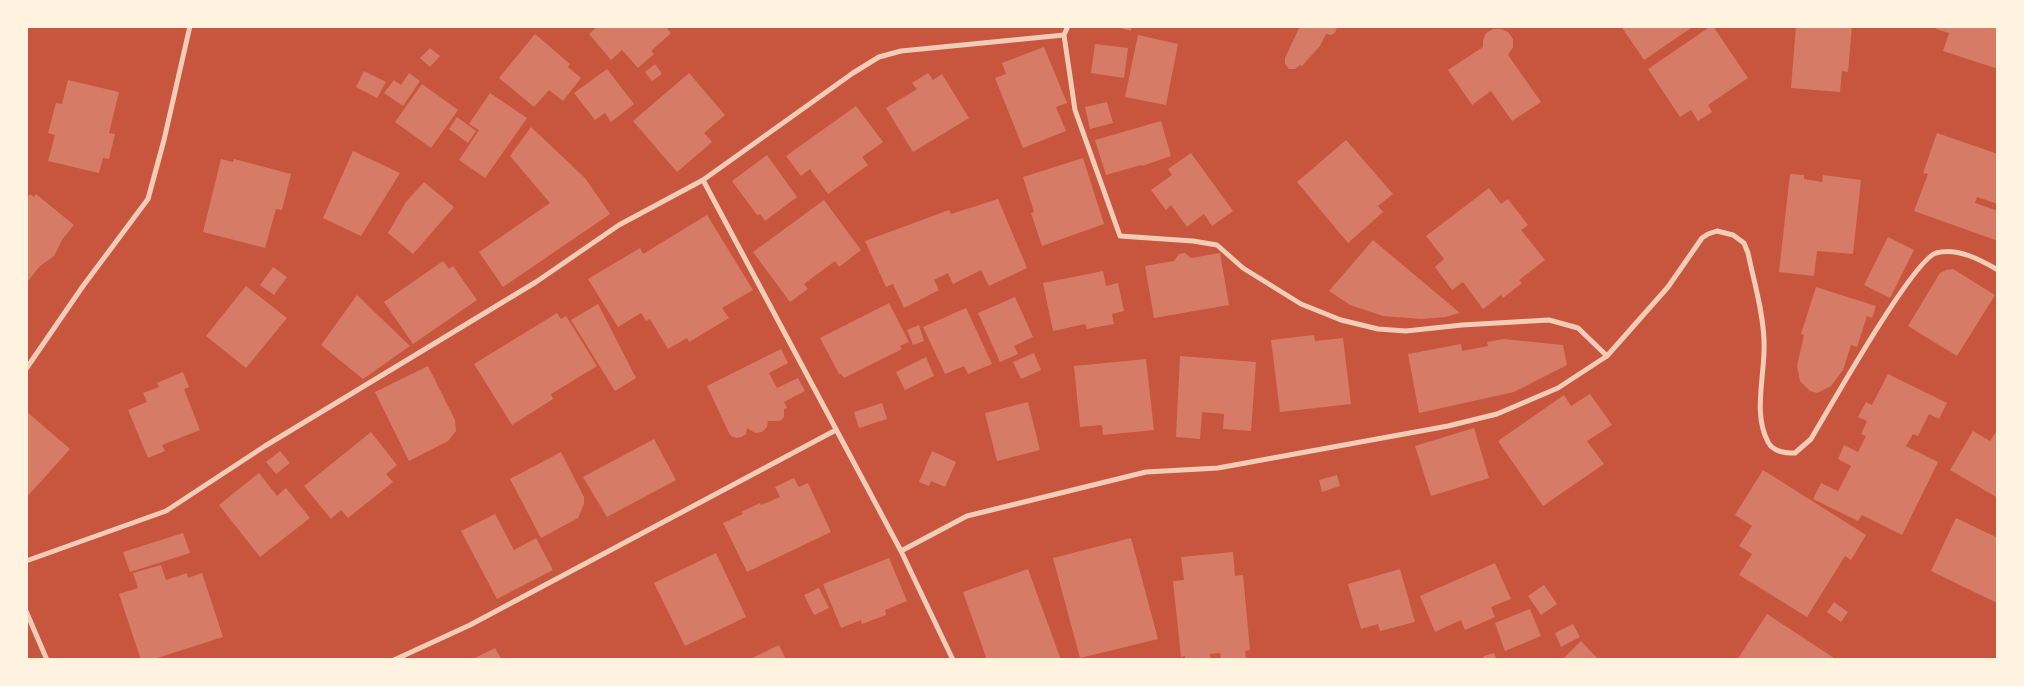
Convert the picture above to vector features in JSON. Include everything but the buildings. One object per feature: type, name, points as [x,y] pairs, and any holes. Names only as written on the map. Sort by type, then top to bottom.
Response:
[{"type":"street","points":[[26,369],[83,286],[148,199],[164,140],[190,26]]},
{"type":"street","points":[[1068,26],[1064,35],[1074,110],[1120,236],[1193,241],[1217,245],[1243,268],[1301,304],[1359,325],[1378,329],[1406,331],[1462,325],[1549,320],[1578,328],[1607,356]]},
{"type":"street","points":[[26,561],[166,511],[265,446],[536,282],[619,225],[703,180],[853,73],[880,57],[901,51],[1064,35]]},
{"type":"street","points":[[703,180],[901,551],[953,660]]},
{"type":"street","points":[[901,551],[967,516],[1146,472],[1218,468],[1448,426],[1497,414],[1558,388],[1607,356],[1668,287],[1702,238],[1717,231],[1733,235],[1744,243],[1748,254],[1764,340],[1761,411],[1765,435],[1769,445],[1775,450],[1795,453],[1810,439],[1875,332],[1926,260],[1937,253],[1957,252],[1998,270]]},
{"type":"street","points":[[394,660],[470,625],[836,430]]},
{"type":"street","points":[[26,611],[48,660]]}]
